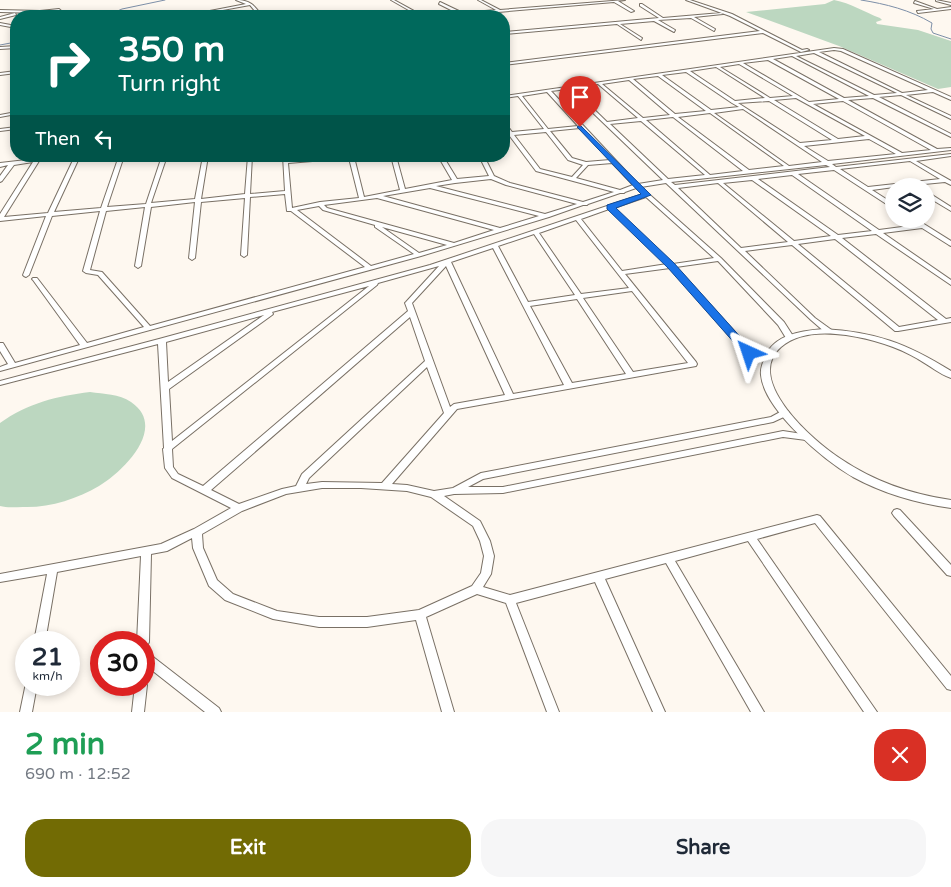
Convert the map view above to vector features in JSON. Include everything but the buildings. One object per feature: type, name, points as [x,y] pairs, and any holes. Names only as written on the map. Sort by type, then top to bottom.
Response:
[{"type":"street","points":[[237,0],[249,4],[254,10]]},
{"type":"street","points":[[393,0],[401,0]]},
{"type":"street","points":[[393,0],[410,10]]},
{"type":"street","points":[[479,0],[496,10]]},
{"type":"street","points":[[510,10],[624,0]]},
{"type":"street","points":[[687,0],[727,13],[802,51],[839,46],[951,97]]},
{"type":"street","points":[[937,0],[951,6]]},
{"type":"street","points":[[615,1],[632,11]]},
{"type":"street","points":[[915,2],[938,10]]},
{"type":"street","points":[[440,3],[454,10]]},
{"type":"street","points":[[218,10],[249,4]]},
{"type":"street","points":[[641,6],[662,19]]},
{"type":"street","points":[[942,6],[951,6]]},
{"type":"street","points":[[918,12],[938,10],[951,6]]},
{"type":"street","points":[[510,32],[727,13]]},
{"type":"street","points":[[690,16],[714,30]]},
{"type":"street","points":[[655,20],[674,31]]},
{"type":"street","points":[[617,23],[641,39]]},
{"type":"street","points":[[510,63],[762,32]]},
{"type":"street","points":[[510,96],[768,58],[842,50],[933,91],[951,97]]},
{"type":"street","points":[[815,52],[951,118]]},
{"type":"street","points":[[792,55],[951,136]]},
{"type":"street","points":[[768,58],[937,151],[951,154]]},
{"type":"street","points":[[740,63],[951,183]]},
{"type":"street","points":[[716,66],[837,141]]},
{"type":"street","points":[[686,70],[885,201]]},
{"type":"street","points":[[659,74],[709,112],[788,167]]},
{"type":"street","points":[[630,79],[674,116],[748,172]]},
{"type":"street","points":[[598,84],[709,176]]},
{"type":"street","points":[[569,88],[812,319],[829,331]]},
{"type":"street","points":[[547,90],[637,186],[719,259],[781,324],[789,336]]},
{"type":"street","points":[[808,103],[933,91]]},
{"type":"street","points":[[519,95],[570,159],[586,164],[614,161]]},
{"type":"street","points":[[734,102],[797,97]]},
{"type":"street","points":[[606,123],[744,108]]},
{"type":"street","points":[[510,133],[580,127]]},
{"type":"street","points":[[799,145],[871,137]]},
{"type":"street","points":[[510,138],[538,170],[623,192]]},
{"type":"street","points":[[0,369],[454,245],[637,186],[667,180],[937,151]]},
{"type":"street","points":[[673,187],[951,154]]},
{"type":"street","points":[[0,165],[20,162]]},
{"type":"street","points":[[0,219],[35,162]]},
{"type":"street","points":[[26,275],[50,214],[75,162]]},
{"type":"street","points":[[120,162],[103,210],[86,270],[100,273],[149,329]]},
{"type":"street","points":[[138,266],[148,205],[163,162]]},
{"type":"street","points":[[192,258],[198,200],[205,162]]},
{"type":"street","points":[[244,255],[250,162]]},
{"type":"street","points":[[285,162],[290,210],[293,210],[370,268]]},
{"type":"street","points":[[353,162],[362,198]]},
{"type":"street","points":[[395,162],[403,190]]},
{"type":"street","points":[[443,162],[455,182]]},
{"type":"street","points":[[484,162],[492,177]]},
{"type":"street","points":[[0,180],[12,164]]},
{"type":"street","points":[[573,179],[586,164]]},
{"type":"street","points":[[793,173],[951,283]]},
{"type":"street","points":[[293,210],[403,190],[492,177],[508,184],[586,204]]},
{"type":"street","points":[[753,178],[947,320]]},
{"type":"street","points":[[935,182],[945,180]]},
{"type":"street","points":[[718,182],[898,329],[947,320]]},
{"type":"street","points":[[428,186],[548,216]]},
{"type":"street","points":[[866,189],[885,187]]},
{"type":"street","points":[[0,219],[288,192]]},
{"type":"street","points":[[0,383],[162,341],[379,281],[495,246],[647,195]]},
{"type":"street","points":[[377,196],[502,230]]},
{"type":"street","points":[[935,199],[951,209]]},
{"type":"street","points":[[320,204],[325,209],[454,245]]},
{"type":"street","points":[[610,207],[671,266],[749,353]]},
{"type":"street","points":[[384,487],[454,407],[693,364],[578,219]]},
{"type":"street","points":[[371,222],[419,255]]},
{"type":"street","points":[[739,250],[908,228]]},
{"type":"street","points":[[926,228],[951,244]]},
{"type":"street","points":[[536,232],[631,375]]},
{"type":"street","points":[[941,238],[951,236]]},
{"type":"street","points":[[495,246],[569,386]]},
{"type":"street","points":[[620,273],[719,259]]},
{"type":"street","points":[[447,261],[408,304],[448,414]]},
{"type":"street","points":[[447,261],[510,397]]},
{"type":"street","points":[[35,279],[85,346]]},
{"type":"street","points":[[167,449],[379,281]]},
{"type":"street","points":[[526,304],[633,289]]},
{"type":"street","points":[[164,389],[276,310]]},
{"type":"street","points":[[204,491],[411,312]]},
{"type":"street","points":[[951,375],[932,362],[902,347],[882,340],[829,331],[789,336],[778,344],[770,354],[765,370],[770,388],[786,413],[806,436],[834,459],[880,486],[908,496],[951,504]]},
{"type":"street","points":[[162,341],[167,449],[171,473],[239,508]]},
{"type":"street","points":[[0,345],[13,366]]},
{"type":"street","points":[[299,489],[305,476],[429,360]]},
{"type":"street","points":[[454,491],[481,476],[773,420],[786,413]]},
{"type":"street","points":[[0,578],[163,548],[197,532],[239,508],[285,491],[322,486],[407,488],[434,494],[454,491],[503,490],[783,434],[806,436]]},
{"type":"street","points":[[197,532],[198,548],[213,583],[229,597],[277,616],[318,622],[367,622],[420,615],[476,589],[486,574],[489,556],[485,541],[477,524],[434,494]]},
{"type":"street","points":[[896,513],[951,572]]},
{"type":"street","points":[[476,589],[510,600],[817,519],[951,684]]},
{"type":"street","points":[[750,536],[871,712]]},
{"type":"street","points":[[144,631],[146,552]]},
{"type":"street","points":[[668,558],[758,712]]},
{"type":"street","points":[[41,631],[53,568]]},
{"type":"street","points":[[598,576],[659,712]]},
{"type":"street","points":[[510,600],[553,712]]},
{"type":"street","points":[[420,615],[448,712]]},
{"type":"street","points":[[155,666],[215,712]]},
{"type":"street","points":[[26,712],[30,696]]},
{"type":"street","points":[[138,712],[140,696]]},
{"type":"green space","points":[[834,0],[852,5],[880,18],[882,20],[876,22],[877,24],[918,30],[951,41],[951,87],[938,89],[839,46],[746,12],[825,4]]},
{"type":"green space","points":[[90,392],[122,397],[131,402],[141,412],[145,424],[144,436],[130,459],[120,470],[99,486],[72,499],[33,507],[0,506],[0,423],[32,405]]},
{"type":"waterway","points":[[120,10],[165,0]]},
{"type":"waterway","points":[[861,0],[915,14],[932,23],[931,29],[933,33],[951,39]]},
{"type":"waterway","points":[[0,45],[10,43]]},
{"type":"route","points":[[580,127],[647,195],[610,207],[671,266],[749,353]]}]
